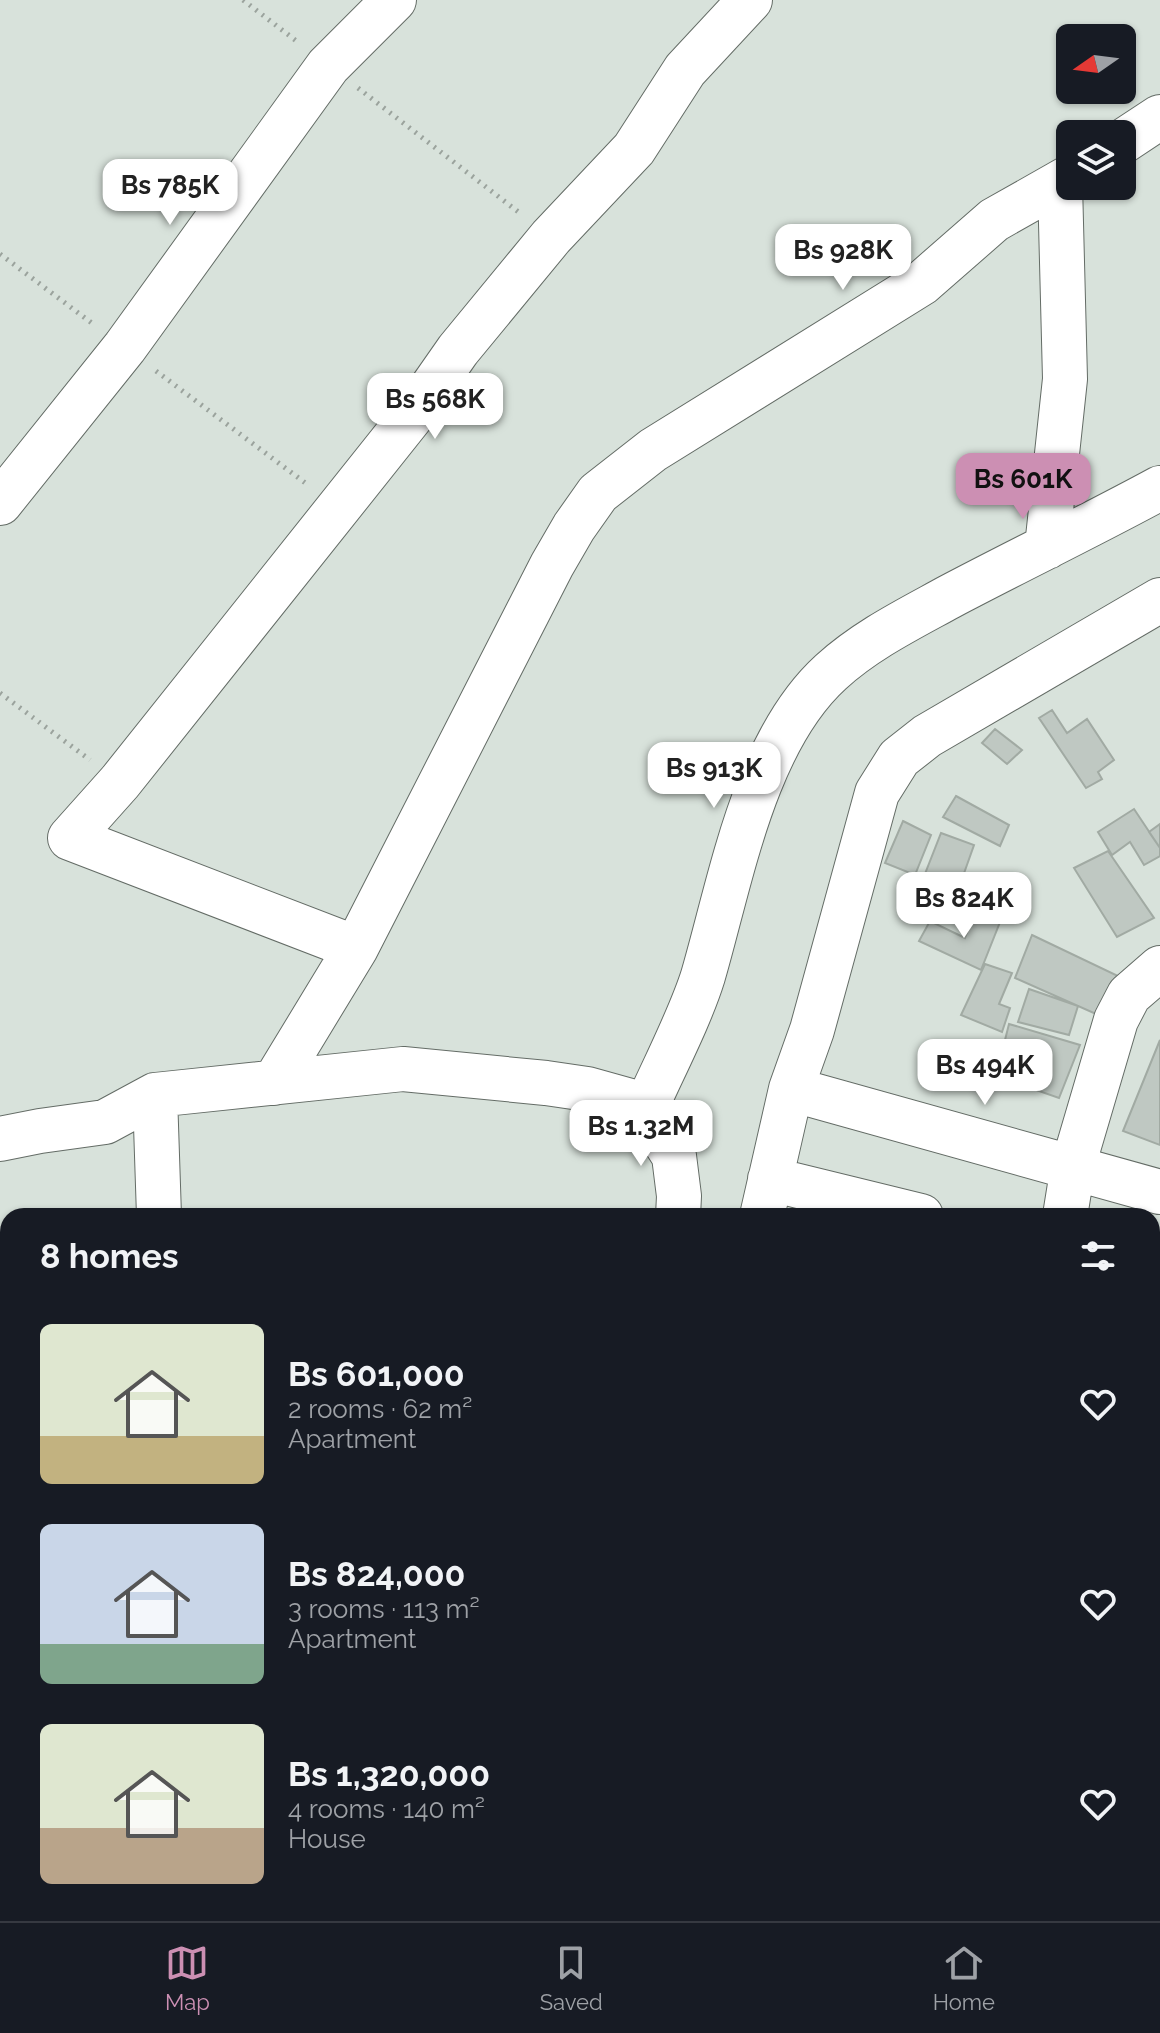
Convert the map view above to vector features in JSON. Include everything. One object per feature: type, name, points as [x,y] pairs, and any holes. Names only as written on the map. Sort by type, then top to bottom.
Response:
[{"type":"street","points":[[0,503],[125,347],[328,66],[394,0]]},
{"type":"street","points":[[356,948],[70,838],[120,782],[414,413],[458,350],[551,237],[634,149],[685,70],[750,0]]},
{"type":"street","points":[[1136,133],[1160,117]]},
{"type":"street","points":[[274,1083],[356,948],[552,565],[598,493],[653,450],[922,283],[994,220],[1056,186]]},
{"type":"street","points":[[1047,547],[1065,379],[1065,200]]},
{"type":"street","points":[[645,1110],[702,980],[738,844],[770,760],[800,709],[830,672],[877,637],[1160,488]]},
{"type":"street","points":[[852,1208],[766,1198],[791,1089],[812,1030],[877,793],[899,758],[927,736],[1160,600]]},
{"type":"street","points":[[1066,1208],[1073,1166],[1116,1020],[1129,995],[1160,968]]},
{"type":"street","points":[[0,1139],[105,1122],[155,1095],[403,1069],[587,1089],[630,1101],[645,1110],[674,1156],[678,1208]]},
{"type":"street","points":[[791,1089],[1160,1192]]},
{"type":"street","points":[[155,1095],[159,1208]]},
{"type":"path","points":[[243,0],[551,237]]},
{"type":"path","points":[[0,254],[337,507]]},
{"type":"path","points":[[0,693],[120,782]]},
{"type":"building","points":[[1052,710],[1067,733],[1087,719],[1114,760],[1098,772],[1102,779],[1086,788],[1039,718]]},
{"type":"building","points":[[995,729],[1022,750],[1007,764],[982,743]]},
{"type":"building","points":[[956,796],[1009,825],[1000,846],[943,817]]},
{"type":"building","points":[[1134,809],[1160,848],[1160,856],[1144,865],[1130,842],[1112,855],[1098,832]]},
{"type":"building","points":[[903,821],[931,835],[915,875],[885,863]]},
{"type":"building","points":[[1160,824],[1160,848],[1149,832]]},
{"type":"building","points":[[941,833],[974,845],[957,893],[923,879]]},
{"type":"building","points":[[1108,851],[1154,918],[1117,937],[1074,868]]},
{"type":"building","points":[[974,913],[1000,922],[981,970],[919,941],[930,921],[965,938]]},
{"type":"building","points":[[1032,935],[1118,976],[1105,1018],[1015,978]]},
{"type":"building","points":[[985,964],[1012,973],[999,1004],[1010,1008],[1002,1032],[961,1015]]},
{"type":"building","points":[[1029,989],[1078,1006],[1069,1035],[1018,1022]]},
{"type":"building","points":[[1009,1024],[1080,1045],[1059,1098],[996,1076]]},
{"type":"building","points":[[1160,1040],[1160,1145],[1123,1131]]}]
